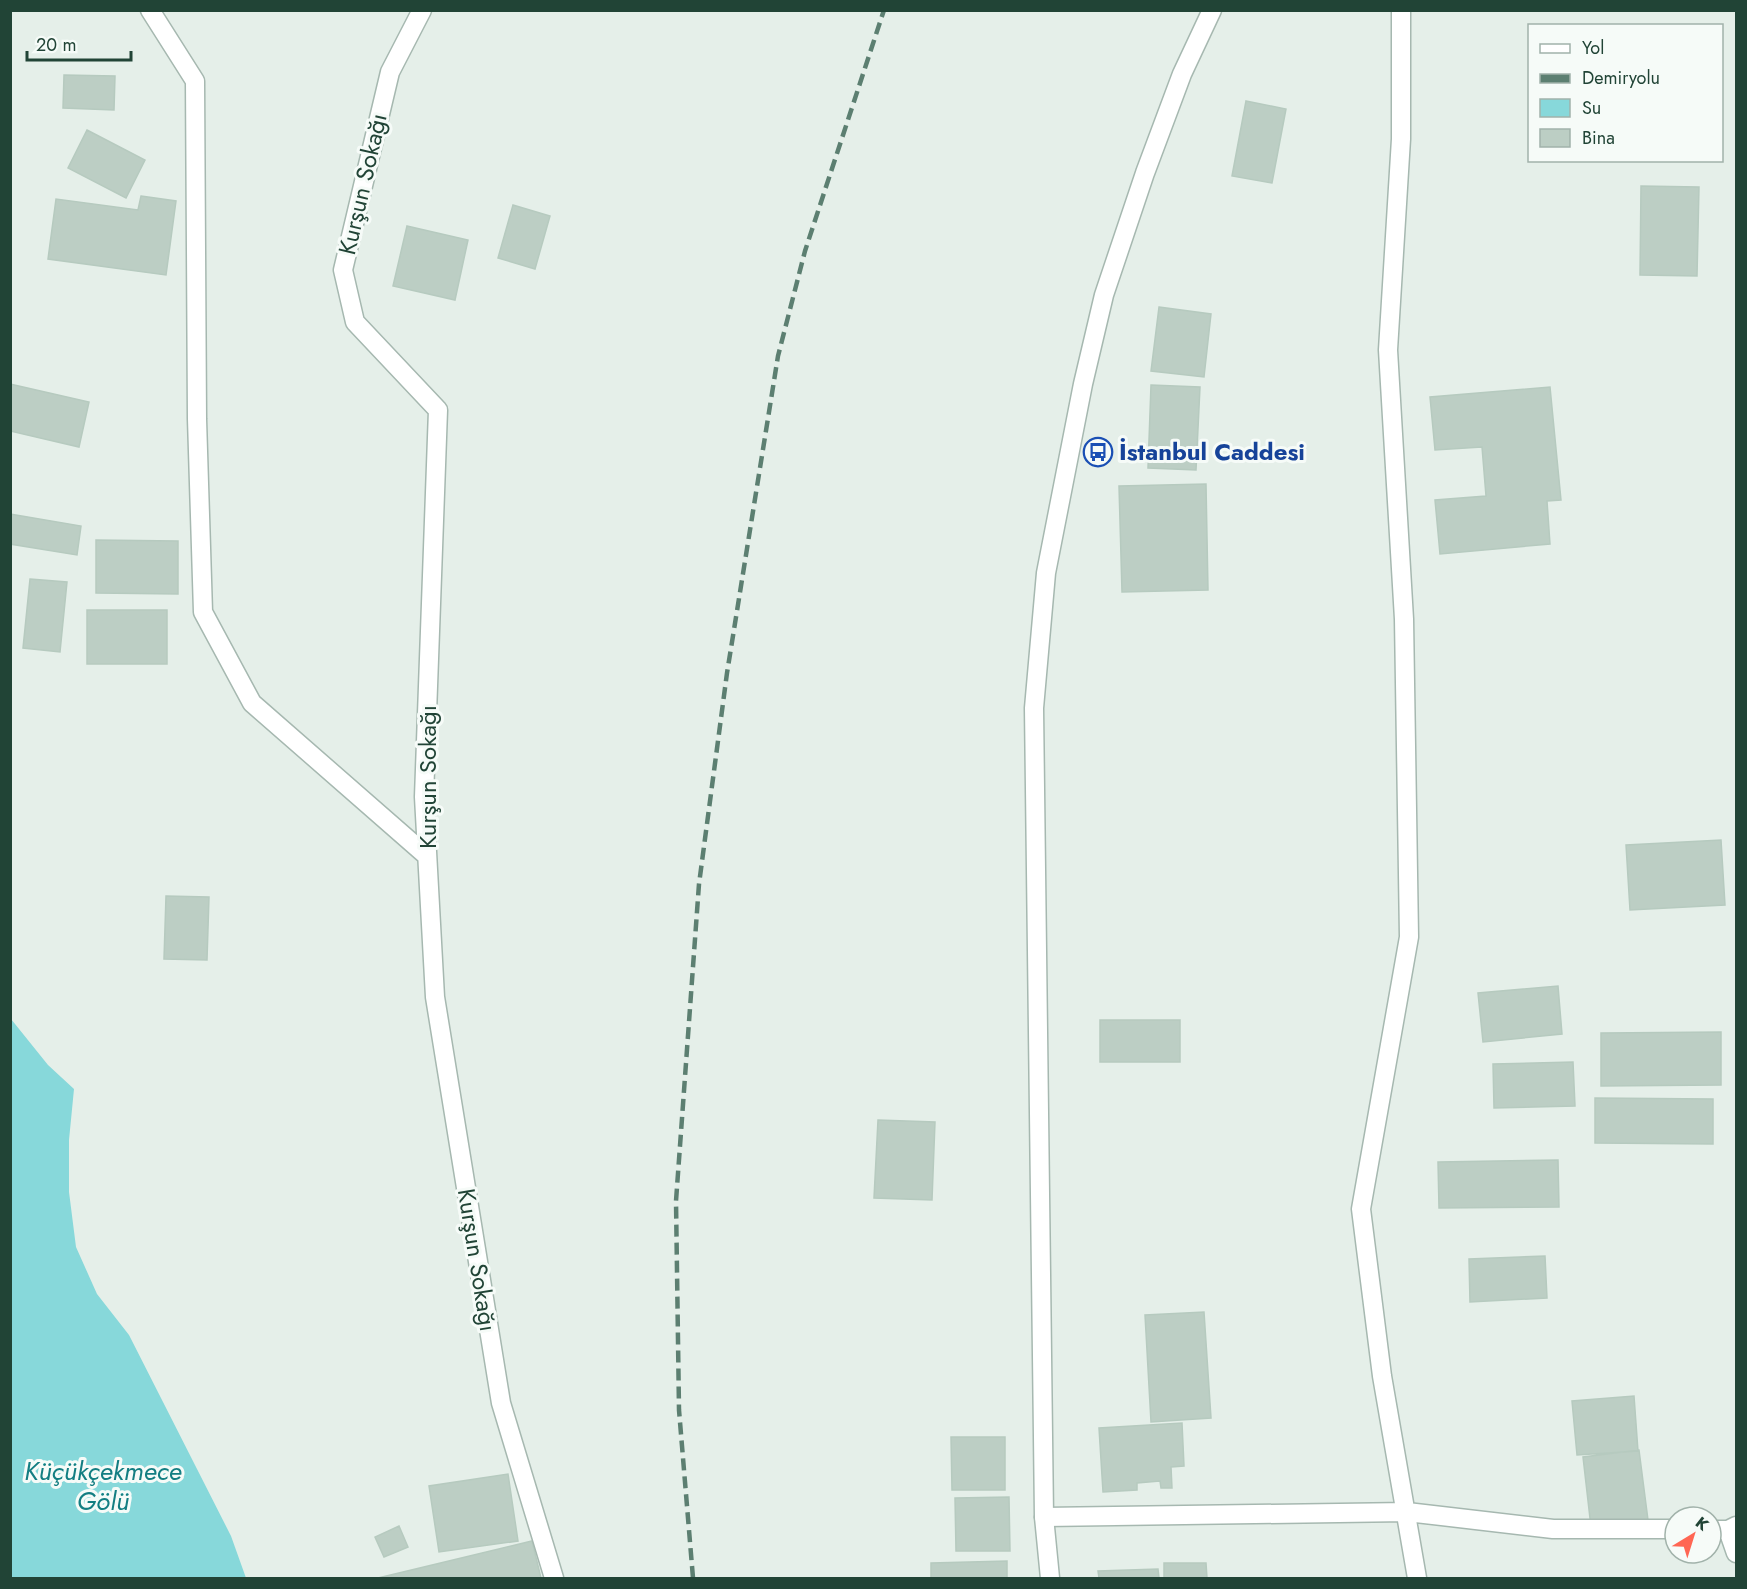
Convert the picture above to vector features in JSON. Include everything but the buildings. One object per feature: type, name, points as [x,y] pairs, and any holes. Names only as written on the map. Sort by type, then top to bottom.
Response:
[{"type":"street","points":[[150,10],[195,81],[197,419],[203,612],[252,703],[427,856]]},
{"type":"street","name":"Kurşun Sokağı","points":[[422,10],[390,72],[343,270],[355,322],[438,410],[424,797],[435,997],[501,1403],[554,1578]]},
{"type":"street","points":[[1050,1578],[1044,1517],[1034,708],[1047,573],[1083,384],[1104,295],[1182,74],[1212,10]]},
{"type":"street","points":[[1401,10],[1401,139],[1388,350],[1404,619],[1409,937],[1361,1209],[1382,1376],[1417,1578]]},
{"type":"street","points":[[1044,1517],[1407,1512],[1554,1529],[1663,1529]]},
{"type":"street","points":[[1725,1529],[1737,1553]]},
{"type":"water","name":"Küçükçekmece Gölü","points":[[11,1019],[48,1065],[74,1089],[69,1140],[69,1192],[76,1247],[97,1294],[129,1335],[231,1536],[246,1578],[11,1578]]},
{"type":"railway","points":[[693,1578],[679,1410],[676,1201],[699,884],[727,673],[778,356],[805,251],[884,10]]},
{"type":"place","name":"İstanbul Caddesi","points":[[1098,452]]}]
